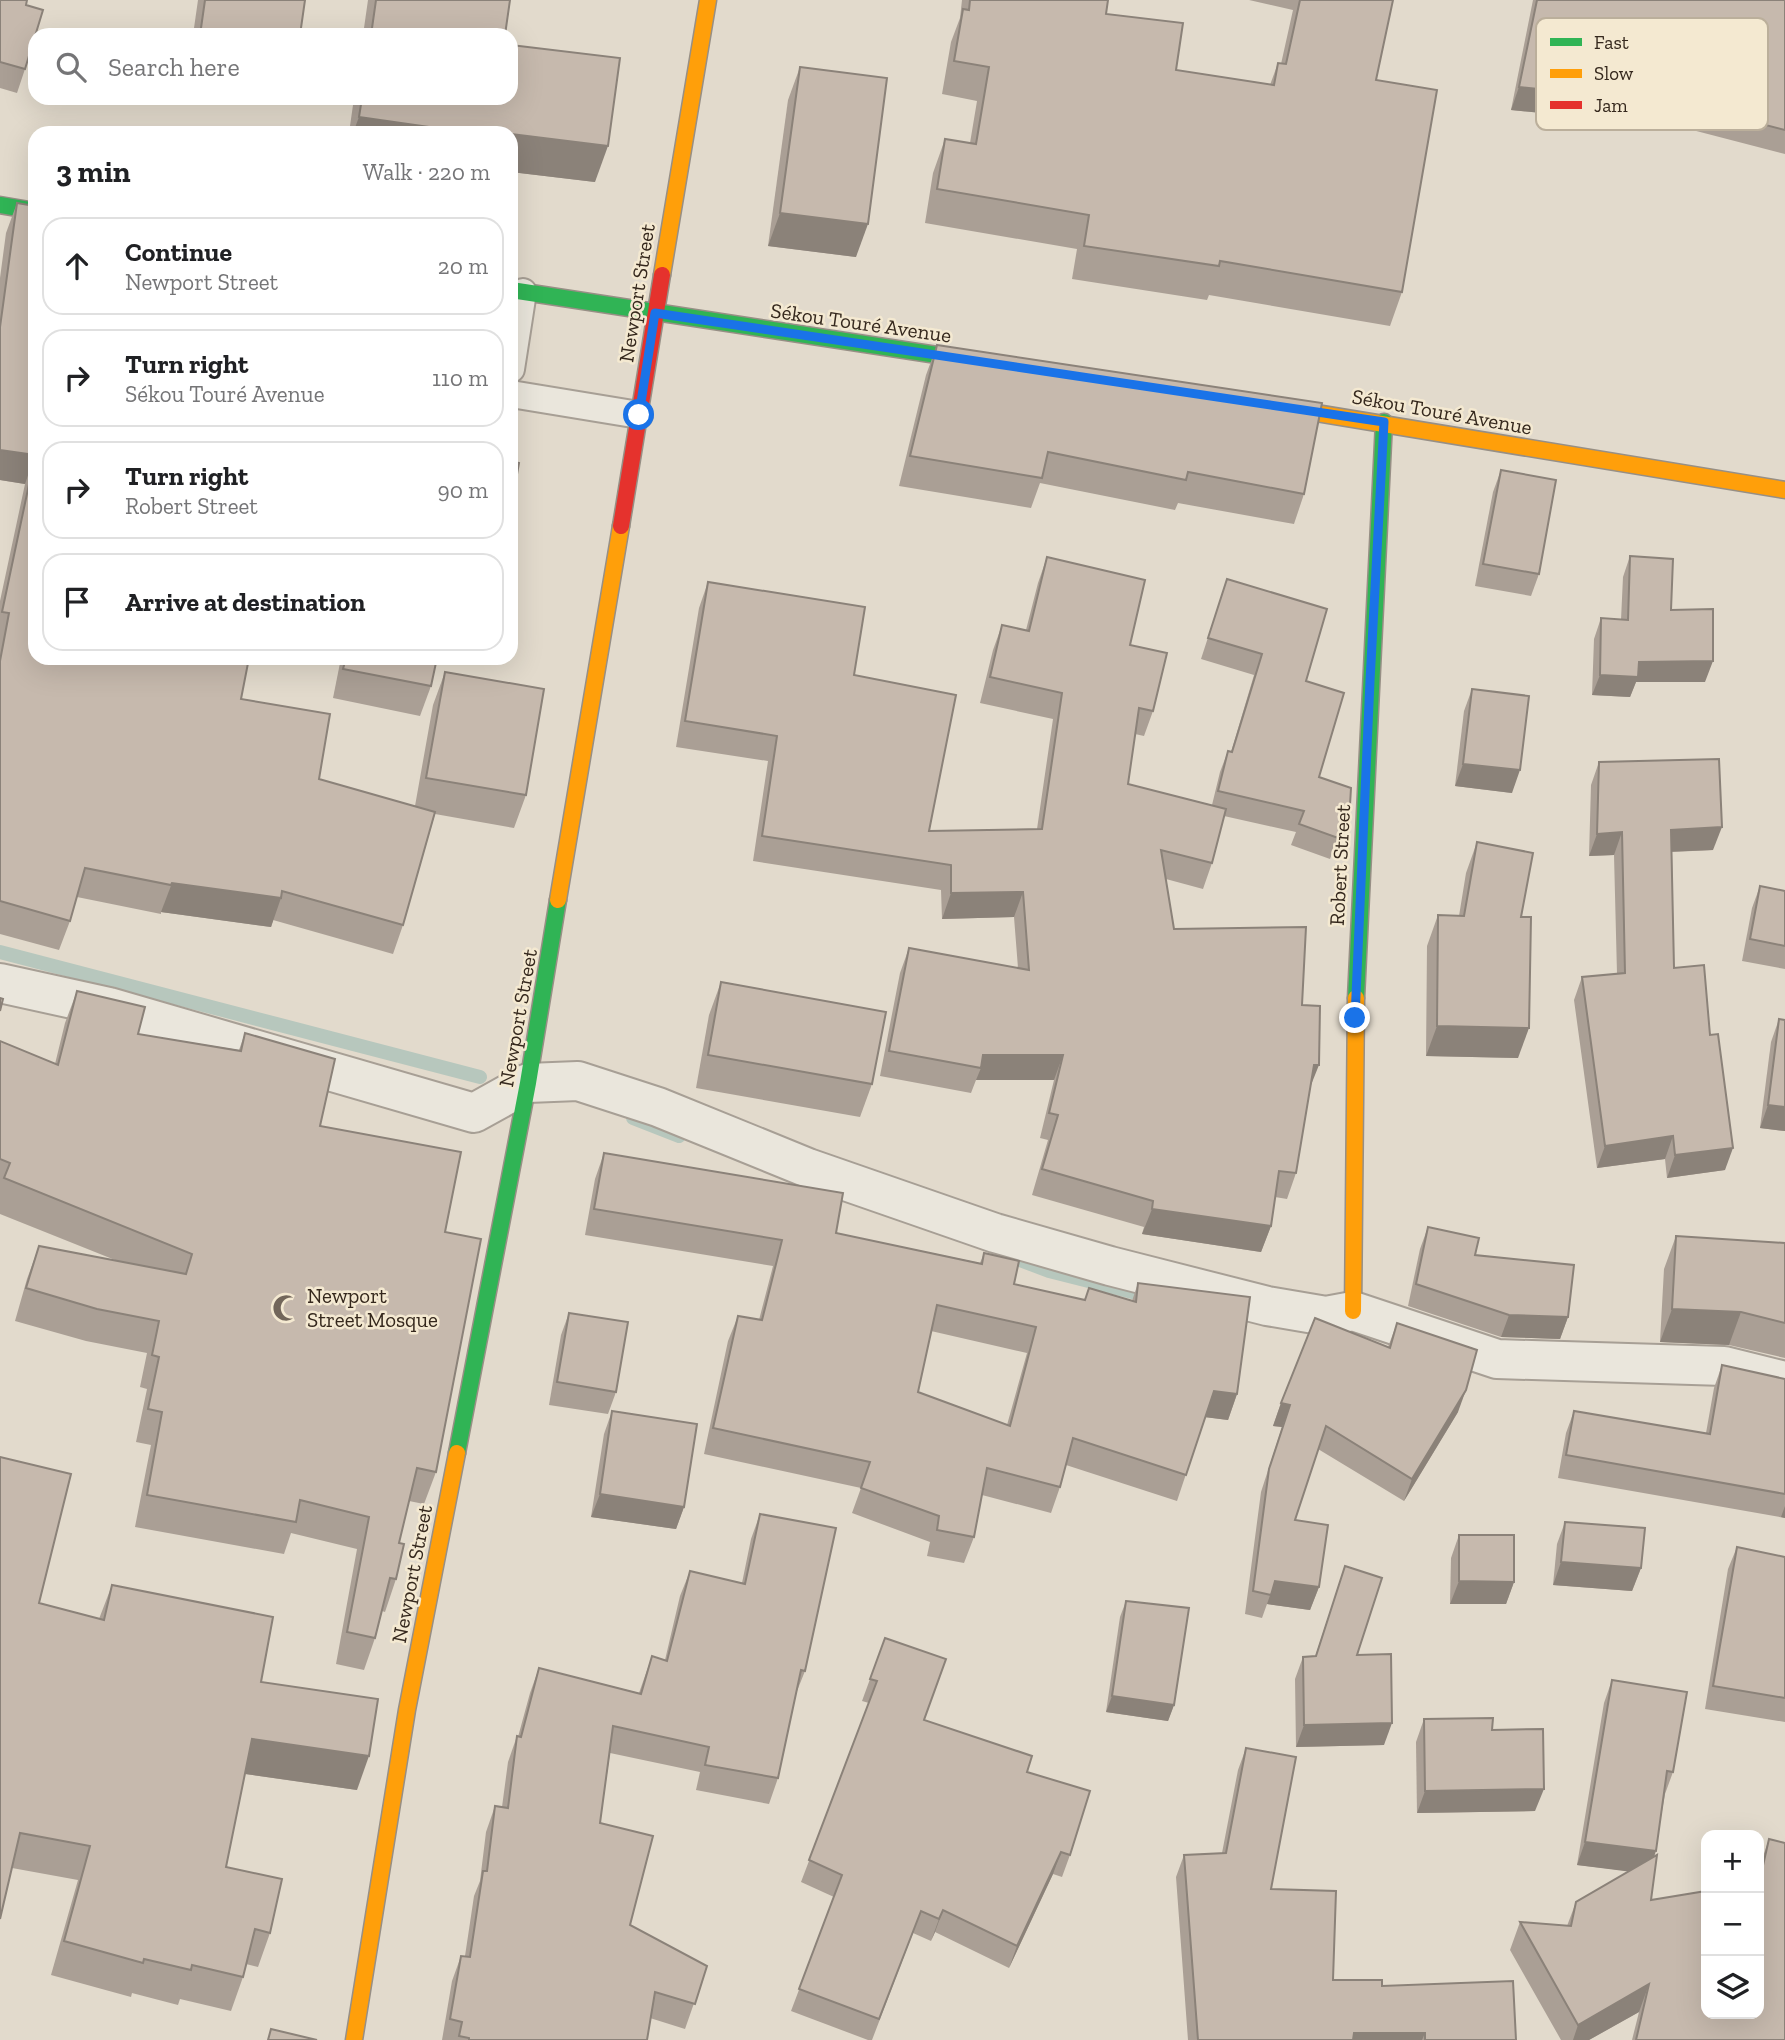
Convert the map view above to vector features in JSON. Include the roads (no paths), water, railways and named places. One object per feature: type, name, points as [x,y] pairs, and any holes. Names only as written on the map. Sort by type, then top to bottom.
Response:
[{"type":"street","name":"Newport Street","points":[[354,2040],[407,1710],[528,1083],[708,0]]},
{"type":"street","points":[[0,205],[28,210]]},
{"type":"street","name":"Sékou Touré Avenue","points":[[518,291],[999,365]]},
{"type":"street","name":"Sékou Touré Avenue","points":[[1247,402],[1384,422],[1620,465],[1785,490]]},
{"type":"street","name":"Robert Street","points":[[1353,1311],[1355,1018],[1384,422]]},
{"type":"street","points":[[0,983],[108,1007],[474,1113],[528,1083],[578,1081],[658,1107],[833,1176],[995,1233],[1267,1306],[1326,1316],[1353,1311],[1497,1359],[1724,1366],[1785,1381]]},
{"type":"lane","points":[[518,395],[639,415]]},
{"type":"waterway","points":[[0,952],[480,1077]]},
{"type":"waterway","points":[[633,1118],[679,1136]]},
{"type":"waterway","points":[[1007,1255],[1049,1271],[1152,1297]]},
{"type":"place","name":"Newport Street Mosque","points":[[286,1308]]}]
